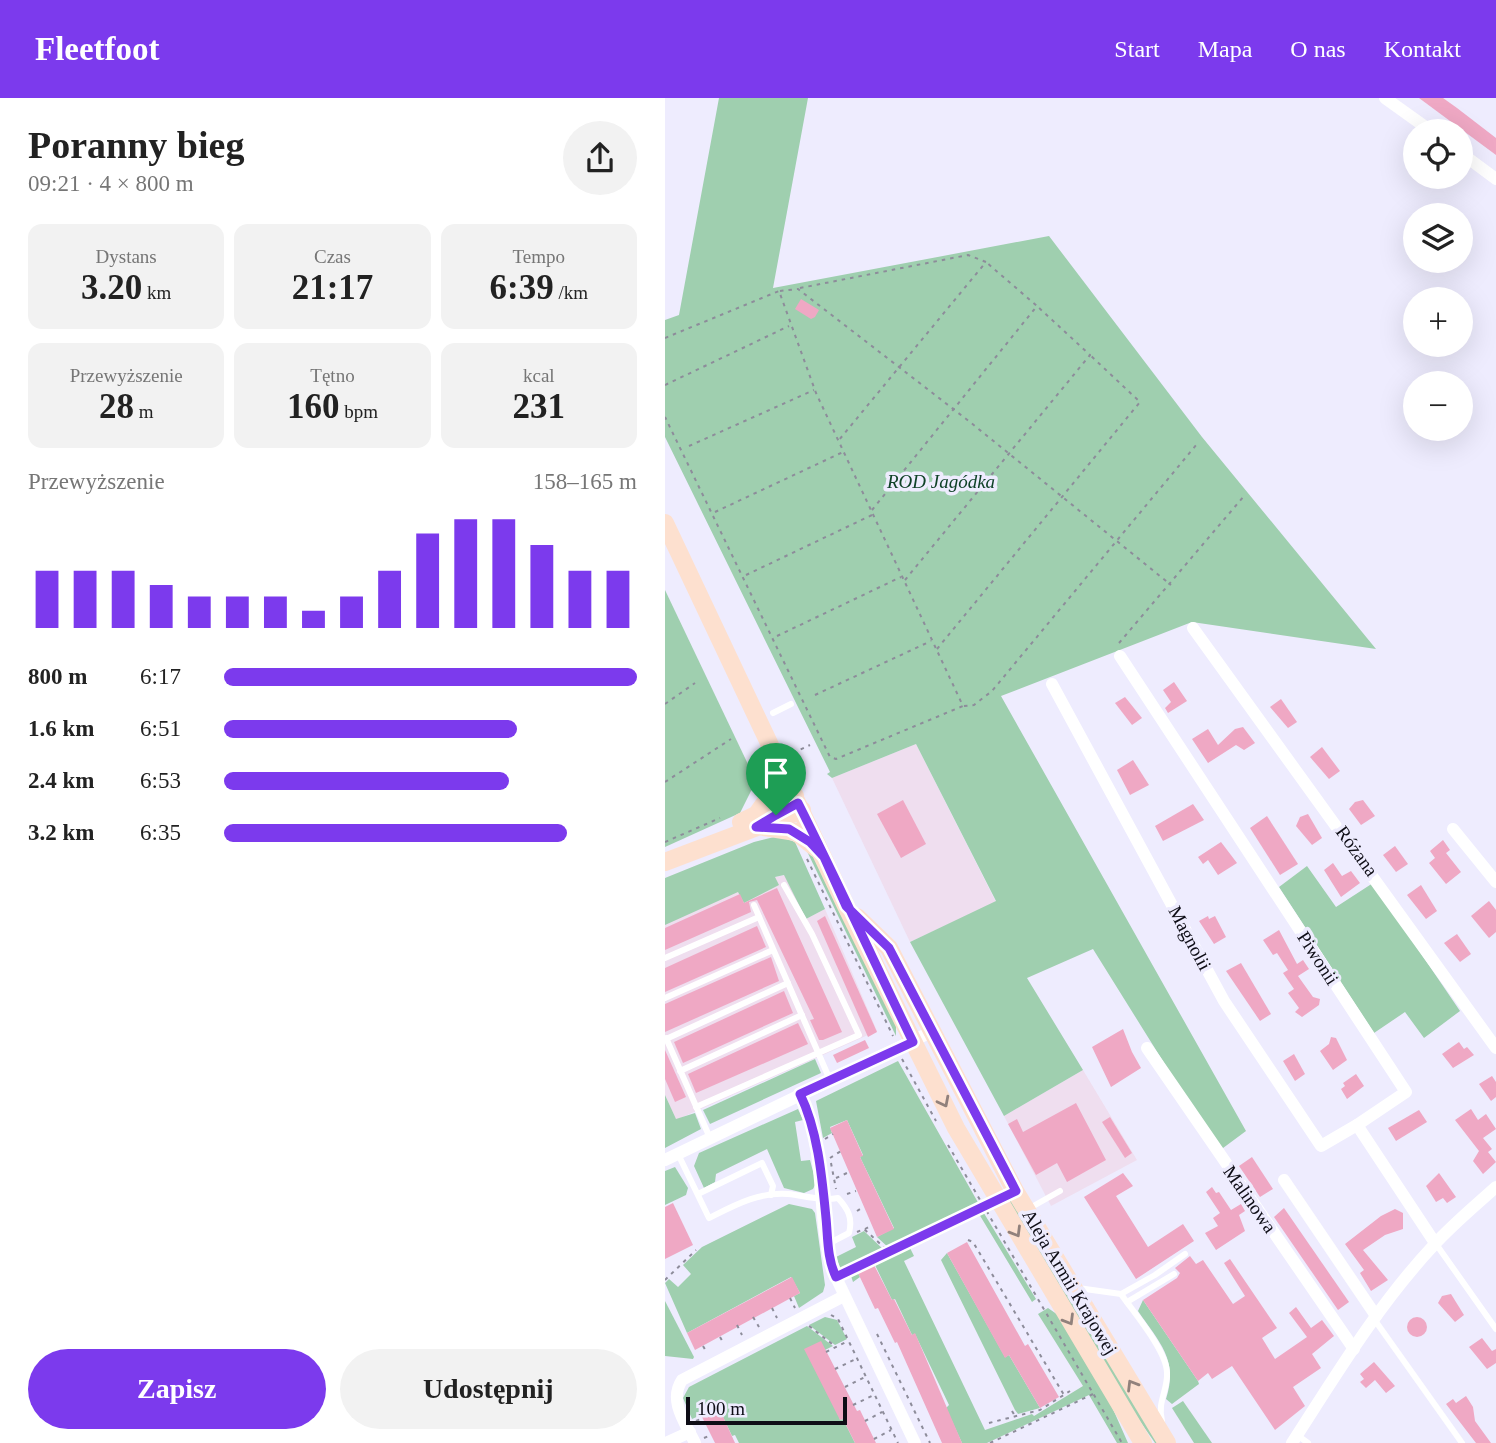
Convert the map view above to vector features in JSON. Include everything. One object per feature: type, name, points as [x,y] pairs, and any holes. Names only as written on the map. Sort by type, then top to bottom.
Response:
[{"type":"street","points":[[1385,98],[1414,119]]},
{"type":"street","points":[[1473,162],[1496,178]]},
{"type":"street","name":"Aleja Armii Krajowej","points":[[665,523],[824,857],[905,1045],[990,1204],[1143,1443]]},
{"type":"street","name":"Różana","points":[[1193,628],[1496,1048]]},
{"type":"street","name":"Piwonii","points":[[1120,649],[1406,1092],[1357,1125]]},
{"type":"street","name":"Magnolii","points":[[1052,684],[1224,1001],[1321,1146],[1357,1125]]},
{"type":"street","points":[[756,821],[775,789],[775,767],[769,740]]},
{"type":"street","points":[[667,855],[798,803]]},
{"type":"street","points":[[756,821],[796,832],[824,857]]},
{"type":"street","points":[[1453,829],[1496,883]]},
{"type":"street","name":"Aleja Armii Krajowej","points":[[846,906],[889,948],[1027,1210],[1168,1443]]},
{"type":"street","points":[[665,1160],[931,1032]]},
{"type":"street","name":"Malinowa","points":[[1147,1048],[1354,1349]]},
{"type":"street","points":[[800,1094],[811,1120],[828,1244],[836,1277],[915,1443]]},
{"type":"street","points":[[1357,1125],[1435,1243]]},
{"type":"street","points":[[1284,1181],[1375,1318]]},
{"type":"street","points":[[1299,1440],[1375,1318],[1435,1243],[1496,1187]]},
{"type":"street","points":[[666,1443],[692,1433],[677,1405],[677,1387],[682,1380],[844,1296]]},
{"type":"lane","points":[[773,713],[791,704]]},
{"type":"lane","points":[[696,1107],[859,1035],[812,933],[784,885]]},
{"type":"lane","points":[[754,905],[830,1080]]},
{"type":"lane","points":[[665,958],[759,917]]},
{"type":"lane","points":[[665,998],[773,950]]},
{"type":"lane","points":[[710,1138],[666,1037],[788,983]]},
{"type":"lane","points":[[680,1071],[802,1015]]},
{"type":"lane","points":[[678,1154],[709,1218],[757,1195],[824,1200],[838,1198],[847,1207],[850,1228],[838,1241],[828,1244]]},
{"type":"lane","points":[[698,1194],[762,1163],[773,1186],[771,1195]]},
{"type":"lane","points":[[1027,1210],[1060,1191]]},
{"type":"lane","points":[[1435,1243],[1496,1329]]},
{"type":"lane","points":[[1073,1287],[1121,1294],[1185,1254]]},
{"type":"lane","points":[[1127,1302],[1174,1274]]},
{"type":"lane","points":[[1121,1294],[1165,1361],[1167,1375],[1160,1409],[1168,1443]]},
{"type":"lane","points":[[1375,1318],[1462,1443]]},
{"type":"path","points":[[665,338],[779,291],[968,255],[986,262],[1140,402],[937,650]]},
{"type":"path","points":[[838,440],[986,262]]},
{"type":"path","points":[[798,289],[955,410],[1171,585]]},
{"type":"path","points":[[779,291],[815,390],[963,706]]},
{"type":"path","points":[[871,511],[1037,306]]},
{"type":"path","points":[[665,385],[790,325]]},
{"type":"path","points":[[904,580],[1090,355]]},
{"type":"path","points":[[689,446],[815,390]]},
{"type":"path","points":[[665,417],[830,757],[836,759],[963,706],[966,708],[974,705],[992,691],[1197,444]]},
{"type":"path","points":[[715,512],[844,452]]},
{"type":"path","points":[[1120,649],[1244,496]]},
{"type":"path","points":[[746,575],[873,515]]},
{"type":"path","points":[[776,636],[902,576]]},
{"type":"path","points":[[815,695],[932,640]]},
{"type":"path","points":[[665,704],[695,683]]},
{"type":"path","points":[[665,782],[731,739]]},
{"type":"path","points":[[793,753],[810,745]]},
{"type":"path","points":[[667,855],[720,818]]},
{"type":"path","points":[[905,1045],[938,1126]]},
{"type":"path","points":[[821,1142],[833,1135]]},
{"type":"path","points":[[945,1138],[990,1204],[1122,1443]]},
{"type":"path","points":[[828,1151],[838,1198],[856,1191]]},
{"type":"path","points":[[830,1158],[841,1151]]},
{"type":"path","points":[[834,1179],[847,1173]]},
{"type":"path","points":[[836,1277],[990,1204]]},
{"type":"path","points":[[850,1228],[858,1232],[871,1225]]},
{"type":"path","points":[[864,1229],[889,1251]]},
{"type":"path","points":[[968,1240],[973,1242],[1064,1395]]},
{"type":"path","points":[[665,1280],[696,1250]]},
{"type":"path","points":[[790,1298],[797,1312]]},
{"type":"path","points":[[772,1308],[779,1322]]},
{"type":"path","points":[[825,1315],[838,1319],[898,1443]]},
{"type":"path","points":[[754,1317],[761,1331]]},
{"type":"path","points":[[802,1327],[816,1320]]},
{"type":"path","points":[[737,1325],[744,1339]]},
{"type":"path","points":[[807,1325],[836,1347]]},
{"type":"path","points":[[876,1333],[930,1443]]},
{"type":"path","points":[[720,1337],[726,1348]]},
{"type":"path","points":[[826,1352],[849,1340]]},
{"type":"path","points":[[703,1346],[709,1357]]},
{"type":"path","points":[[835,1369],[857,1358]]},
{"type":"path","points":[[845,1387],[866,1377]]},
{"type":"path","points":[[989,1423],[1041,1410],[1070,1391]]},
{"type":"path","points":[[990,1443],[1094,1393]]},
{"type":"path","points":[[853,1405],[874,1394]]},
{"type":"path","points":[[1012,1410],[1016,1417]]},
{"type":"path","points":[[865,1420],[883,1412]]},
{"type":"path","points":[[692,1433],[703,1418]]},
{"type":"path","points":[[874,1439],[892,1430]]},
{"type":"shaded area","points":[[916,744],[996,902],[910,942],[832,778]]},
{"type":"shaded area","points":[[785,875],[806,919],[825,909],[877,1031],[676,1120],[665,1095],[665,911],[730,887]]},
{"type":"shaded area","points":[[1083,1070],[1137,1160],[1051,1206],[1004,1116]]},
{"type":"green space","name":"ROD Jagódka","points":[[719,98],[808,98],[773,288],[1049,236],[1202,437],[1376,649],[1192,622],[1001,696],[1246,1131],[1219,1151],[1093,949],[1027,978],[1083,1070],[1004,1116],[910,942],[996,901],[916,744],[832,778],[827,774],[830,772],[665,437],[665,320],[679,315]]},
{"type":"green space","points":[[665,590],[756,781],[740,813],[665,847]]},
{"type":"green space","points":[[778,836],[795,842],[825,909],[806,919],[784,875],[775,877],[779,885],[744,903],[738,892],[665,925],[665,878],[754,842]]},
{"type":"green space","points":[[803,843],[809,846],[896,1021],[896,1036]]},
{"type":"green space","points":[[1307,866],[1336,907],[1373,883],[1460,1011],[1424,1038],[1405,1012],[1374,1033],[1279,887]]},
{"type":"green space","points":[[815,1059],[821,1073],[710,1124],[703,1110]]},
{"type":"green space","points":[[898,1061],[980,1206],[890,1249],[877,1237],[894,1228],[860,1157],[863,1155],[847,1120],[830,1127],[832,1133],[823,1138],[816,1101]]},
{"type":"green space","points":[[665,1095],[676,1119],[695,1113],[701,1129],[665,1148]]},
{"type":"green space","points":[[798,1109],[803,1120],[795,1122],[801,1161],[810,1160],[816,1183],[813,1189],[804,1193],[784,1188],[767,1149],[716,1174],[715,1182],[704,1188],[694,1166],[699,1153]]},
{"type":"green space","points":[[675,1167],[688,1188],[686,1195],[665,1205],[665,1171]]},
{"type":"green space","points":[[1011,1196],[1160,1443],[1155,1443],[1110,1378],[1003,1199]]},
{"type":"green space","points":[[789,1204],[812,1209],[815,1213],[825,1285],[823,1292],[799,1308],[794,1296],[800,1293],[791,1277],[687,1333],[665,1283],[669,1279],[678,1287],[691,1274],[683,1265],[702,1247]]},
{"type":"green space","points":[[982,1210],[1036,1299],[1032,1302],[979,1214],[910,1248],[914,1256],[904,1261],[985,1430],[1032,1414],[1034,1416],[1083,1386],[1038,1314],[1048,1308],[1058,1315],[1105,1391],[1128,1443],[1117,1443],[1089,1395],[987,1443],[962,1443],[946,1408],[949,1405],[915,1334],[912,1335],[875,1265],[858,1273],[860,1277],[853,1282],[850,1273]]},
{"type":"green space","points":[[864,1231],[885,1251],[842,1272],[836,1257],[856,1247],[852,1237]]},
{"type":"green space","points":[[947,1253],[1005,1357],[1009,1355],[1040,1408],[1018,1414],[1015,1410],[941,1260]]},
{"type":"green space","points":[[1143,1300],[1199,1384],[1172,1404],[1166,1399],[1170,1373],[1165,1352],[1138,1311]]},
{"type":"green space","points":[[665,1301],[694,1357],[693,1359],[665,1356]]},
{"type":"green space","points":[[825,1317],[837,1320],[847,1339],[835,1345],[809,1325]]},
{"type":"green space","points":[[807,1326],[833,1346],[825,1350],[840,1420],[843,1419],[855,1443],[739,1443],[735,1435],[732,1436],[716,1402],[699,1409],[701,1415],[692,1419],[683,1398],[689,1387]]},
{"type":"green space","points":[[1183,1401],[1212,1443],[1194,1443],[1172,1408]]},
{"type":"building","points":[[1419,98],[1443,98],[1471,119],[1447,119]]},
{"type":"building","points":[[1473,120],[1496,138],[1496,155],[1473,138]]},
{"type":"building","points":[[801,299],[819,310],[815,317],[811,319],[795,309]]},
{"type":"building","points":[[1174,682],[1187,701],[1168,713],[1165,708],[1171,702],[1163,690]]},
{"type":"building","points":[[1125,697],[1142,718],[1132,725],[1115,703]]},
{"type":"building","points":[[1281,699],[1297,722],[1288,728],[1270,707]]},
{"type":"building","points":[[1243,727],[1255,743],[1244,750],[1236,745],[1208,763],[1192,739],[1208,729],[1218,745],[1235,729]]},
{"type":"building","points":[[1322,747],[1340,771],[1329,779],[1310,757]]},
{"type":"building","points":[[1133,760],[1149,785],[1130,795],[1117,770]]},
{"type":"building","points":[[903,800],[926,844],[901,858],[877,814]]},
{"type":"building","points":[[1363,800],[1375,816],[1361,825],[1349,809],[1355,802]]},
{"type":"building","points":[[1193,804],[1204,820],[1163,841],[1155,826]]},
{"type":"building","points":[[1308,814],[1322,838],[1312,845],[1296,826],[1300,817]]},
{"type":"building","points":[[1267,816],[1298,864],[1280,875],[1250,828]]},
{"type":"building","points":[[1443,840],[1450,850],[1446,853],[1461,872],[1446,884],[1429,863],[1435,858],[1430,851]]},
{"type":"building","points":[[1221,842],[1237,863],[1218,875],[1208,860],[1203,864],[1198,857]]},
{"type":"building","points":[[1395,846],[1408,864],[1396,872],[1383,855]]},
{"type":"building","points":[[1333,863],[1342,876],[1351,871],[1360,883],[1341,897],[1324,870]]},
{"type":"building","points":[[1421,885],[1437,911],[1426,919],[1407,895]]},
{"type":"building","points":[[777,888],[842,1032],[823,1040],[819,1040],[810,1020],[814,1019],[757,900],[749,902],[751,912],[665,950],[665,928],[740,894],[744,903]]},
{"type":"building","points":[[1489,901],[1496,910],[1496,932],[1489,938],[1471,916]]},
{"type":"building","points":[[825,916],[877,1032],[868,1037],[817,921]]},
{"type":"building","points":[[1208,916],[1209,919],[1215,916],[1226,937],[1214,944],[1199,921]]},
{"type":"building","points":[[757,926],[766,947],[665,992],[665,968]]},
{"type":"building","points":[[1279,930],[1297,964],[1303,960],[1309,969],[1298,976],[1313,997],[1320,999],[1319,1005],[1302,1017],[1295,1012],[1299,1008],[1288,993],[1294,989],[1283,973],[1288,970],[1277,953],[1273,955],[1263,940]]},
{"type":"building","points":[[1457,934],[1471,954],[1460,962],[1444,943]]},
{"type":"building","points":[[771,957],[779,981],[665,1032],[665,1004]]},
{"type":"building","points":[[1241,963],[1271,1014],[1260,1021],[1226,971]]},
{"type":"building","points":[[784,991],[793,1013],[683,1063],[674,1042]]},
{"type":"building","points":[[798,1023],[808,1044],[696,1093],[688,1074]]},
{"type":"building","points":[[1123,1029],[1141,1068],[1111,1087],[1092,1047]]},
{"type":"building","points":[[1331,1037],[1336,1038],[1347,1060],[1333,1070],[1320,1051],[1329,1044]]},
{"type":"building","points":[[865,1040],[869,1048],[837,1063],[833,1055]]},
{"type":"building","points":[[1459,1042],[1474,1055],[1453,1068],[1442,1054]]},
{"type":"building","points":[[665,1050],[686,1097],[675,1102],[665,1079]]},
{"type":"building","points":[[1294,1054],[1305,1074],[1295,1081],[1283,1061]]},
{"type":"building","points":[[1356,1074],[1364,1086],[1347,1099],[1341,1089],[1345,1086],[1343,1083]]},
{"type":"building","points":[[1492,1076],[1496,1082],[1496,1097],[1491,1101],[1479,1084]]},
{"type":"building","points":[[1076,1103],[1106,1160],[1067,1182],[1057,1163],[1036,1175],[1008,1124],[1017,1119],[1023,1132]]},
{"type":"building","points":[[1471,1109],[1478,1120],[1486,1114],[1496,1129],[1483,1138],[1492,1149],[1488,1152],[1496,1162],[1483,1174],[1473,1161],[1479,1151],[1455,1120]]},
{"type":"building","points":[[1419,1110],[1427,1122],[1396,1141],[1388,1128]]},
{"type":"building","points":[[1110,1117],[1132,1153],[1125,1158],[1102,1122]]},
{"type":"building","points":[[847,1120],[863,1156],[860,1157],[894,1229],[877,1237],[830,1128]]},
{"type":"building","points":[[1252,1157],[1273,1189],[1260,1197],[1239,1166]]},
{"type":"building","points":[[1123,1173],[1133,1186],[1116,1196],[1148,1247],[1183,1224],[1194,1241],[1136,1279],[1084,1197]]},
{"type":"building","points":[[1439,1173],[1456,1197],[1447,1203],[1443,1198],[1436,1202],[1426,1186]]},
{"type":"building","points":[[1212,1187],[1216,1193],[1219,1192],[1231,1210],[1241,1204],[1245,1211],[1239,1215],[1245,1231],[1216,1250],[1205,1233],[1218,1226],[1213,1218],[1220,1213],[1206,1192]]},
{"type":"building","points":[[673,1203],[693,1245],[665,1259],[665,1207]]},
{"type":"building","points":[[1284,1208],[1349,1302],[1338,1310],[1274,1217]]},
{"type":"building","points":[[1395,1209],[1403,1213],[1403,1229],[1385,1235],[1363,1250],[1388,1280],[1371,1291],[1360,1273],[1364,1270],[1345,1244],[1381,1216]]},
{"type":"building","points":[[967,1242],[1025,1346],[1028,1344],[1059,1397],[1040,1408],[1009,1355],[1005,1358],[947,1253]]},
{"type":"building","points":[[1190,1256],[1196,1264],[1203,1260],[1233,1304],[1245,1296],[1224,1263],[1230,1259],[1277,1328],[1262,1338],[1275,1359],[1307,1337],[1289,1313],[1296,1307],[1311,1328],[1322,1320],[1334,1336],[1312,1354],[1321,1368],[1293,1387],[1305,1406],[1275,1430],[1232,1366],[1212,1379],[1208,1373],[1198,1381],[1143,1300],[1177,1278],[1180,1273],[1175,1268]]},
{"type":"building","points":[[874,1265],[912,1335],[915,1333],[962,1443],[942,1443],[897,1342],[895,1343],[878,1308],[875,1309],[858,1273]]},
{"type":"building","points":[[792,1277],[800,1293],[695,1350],[687,1333]]},
{"type":"building","points":[[1451,1294],[1464,1315],[1455,1322],[1438,1303],[1442,1296]]},
{"type":"building","points":[[1417,1317],[1424,1320],[1427,1327],[1424,1334],[1417,1337],[1410,1334],[1407,1327],[1410,1320]]},
{"type":"building","points":[[1482,1338],[1492,1351],[1496,1349],[1496,1363],[1487,1369],[1469,1347]]},
{"type":"building","points":[[821,1341],[876,1443],[855,1443],[843,1419],[840,1420],[804,1349]]},
{"type":"building","points":[[1374,1362],[1395,1386],[1386,1393],[1375,1380],[1366,1388],[1360,1382],[1364,1379],[1360,1374]]},
{"type":"building","points":[[1466,1396],[1473,1407],[1475,1421],[1491,1443],[1476,1443],[1446,1404],[1453,1399],[1456,1403]]},
{"type":"building","points":[[716,1401],[735,1443],[715,1443],[701,1415],[699,1410]]},
{"type":"route","points":[[776,815],[756,827],[789,829],[810,842],[824,857],[846,906],[889,948],[976,1119],[1016,1191],[836,1277],[828,1256],[824,1200],[811,1120],[800,1094],[913,1042],[846,906],[824,857],[798,803],[776,815]]}]
